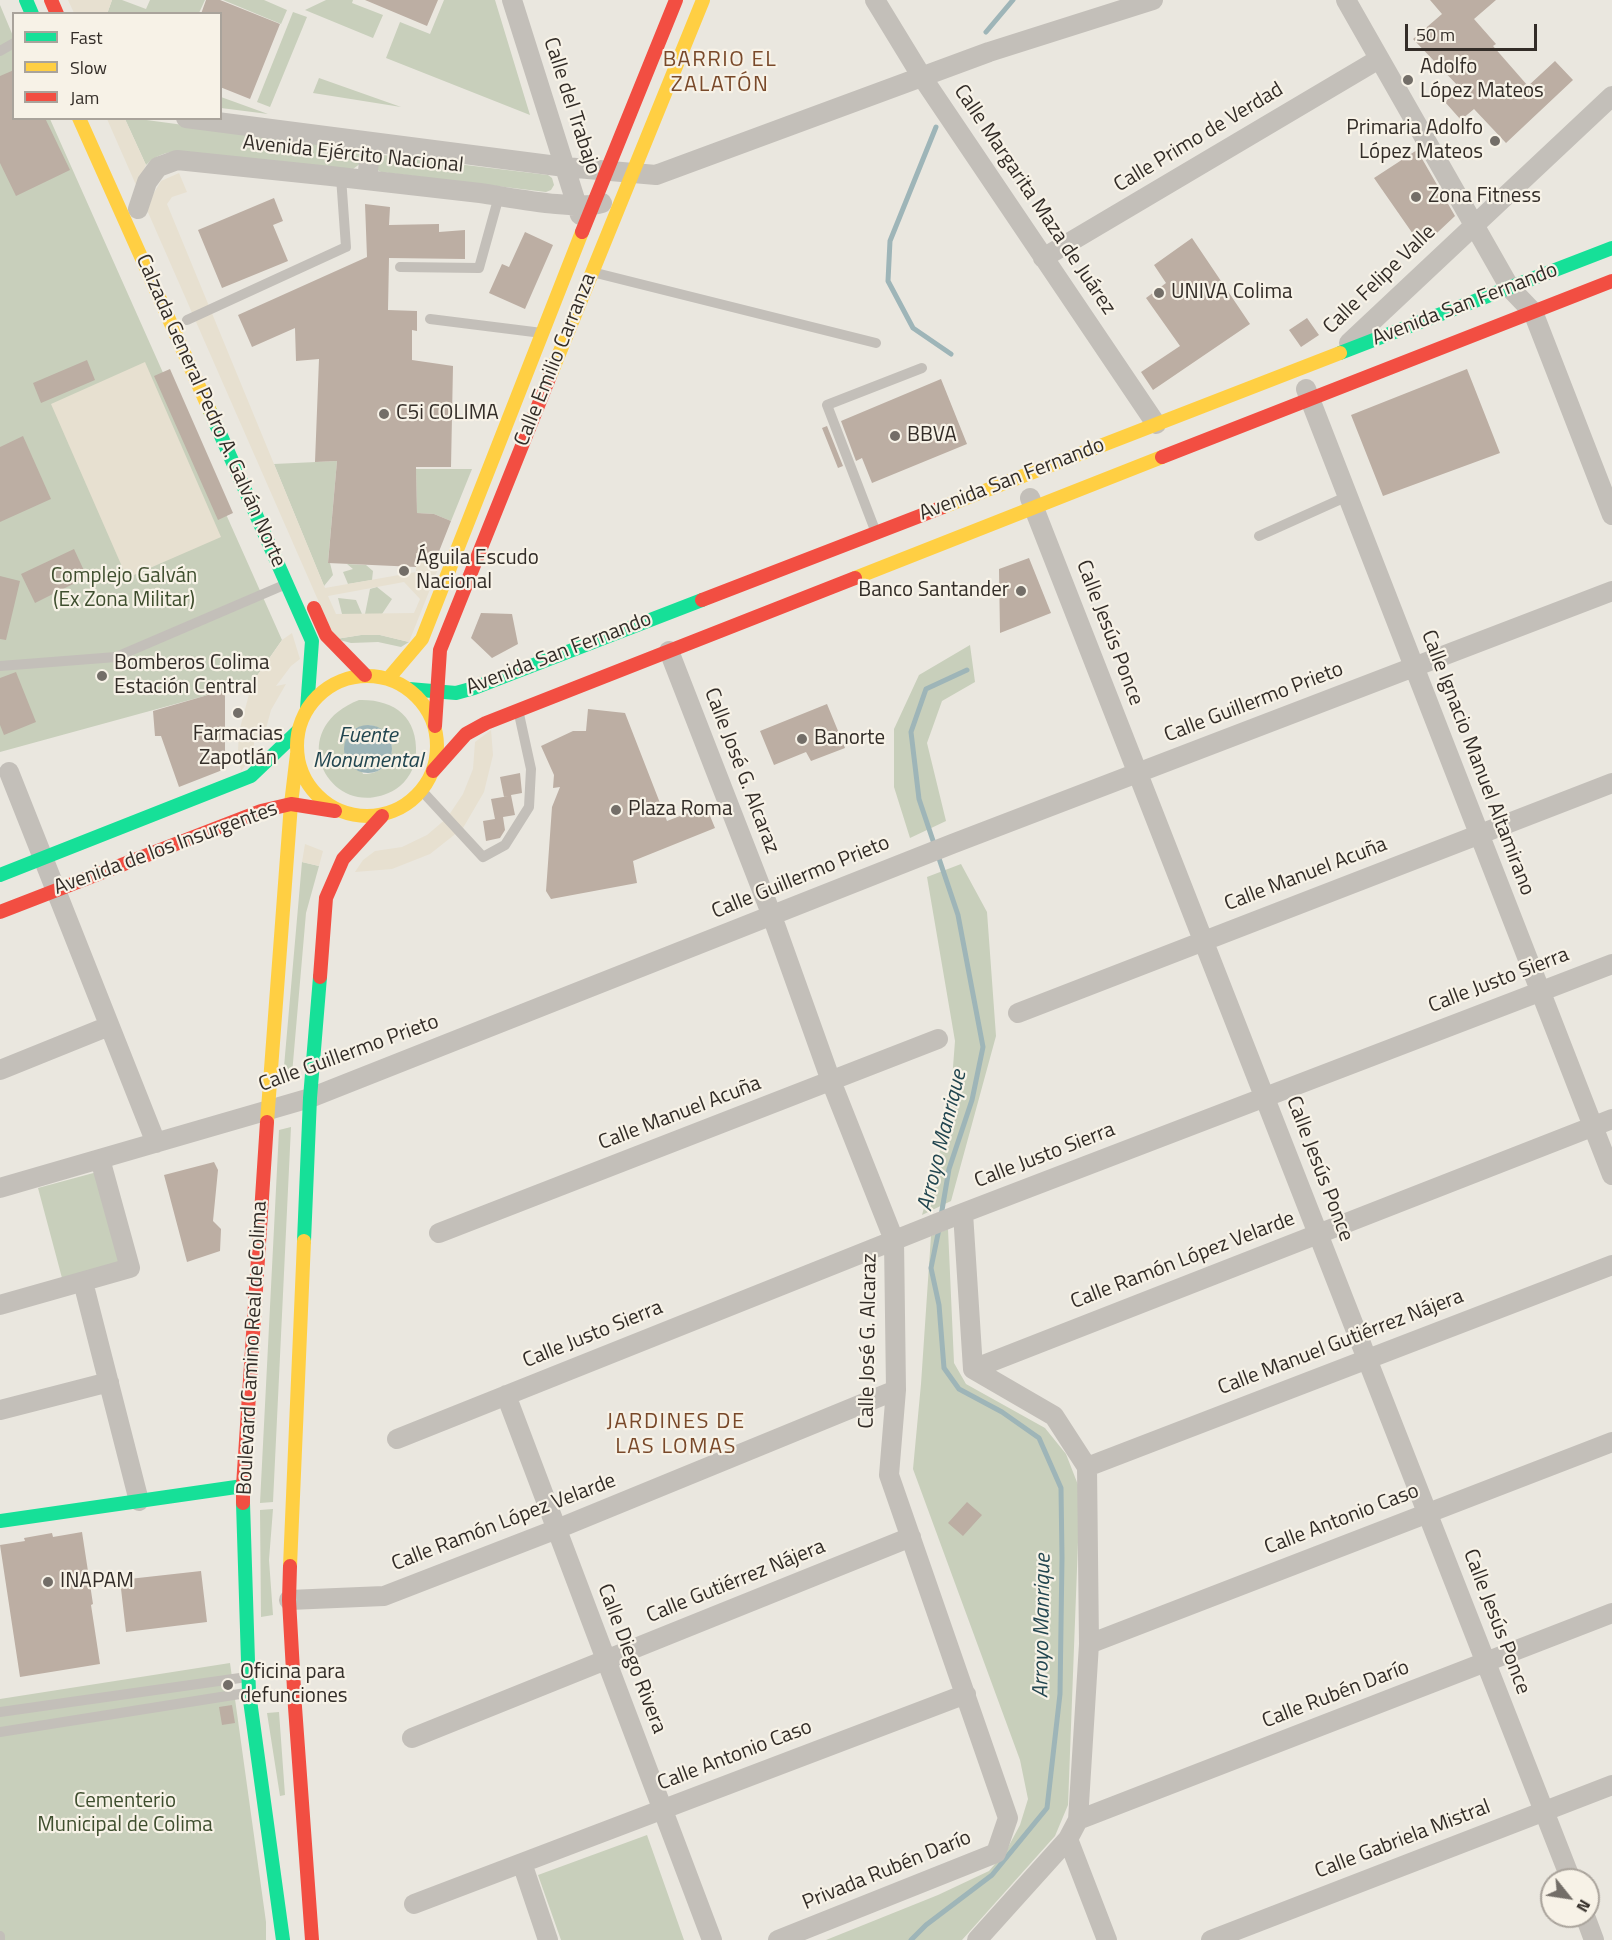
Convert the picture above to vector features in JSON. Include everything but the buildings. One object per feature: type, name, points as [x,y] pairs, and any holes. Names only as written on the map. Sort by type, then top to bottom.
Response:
[{"type":"main road","points":[[585,206],[606,171],[676,0]]},
{"type":"main road","name":"Calle Emilio Carranza","points":[[435,726],[440,650],[591,272],[703,0]]},
{"type":"main road","name":"Calzada General Pedro A. Galván Norte","points":[[80,120],[312,641],[307,709]]},
{"type":"main road","points":[[129,189],[140,214]]},
{"type":"main road","name":"Calle Emilio Carranza","points":[[388,679],[422,639],[584,226]]},
{"type":"main road","name":"Avenida San Fernando","points":[[433,771],[466,734],[486,723],[669,651],[876,533],[1612,248]]},
{"type":"main road","name":"Avenida San Fernando","points":[[409,688],[456,693],[474,688],[1034,508],[1612,281]]},
{"type":"main road","points":[[308,594],[326,634],[365,675]]},
{"type":"main road","points":[[365,675],[388,679],[409,688],[425,705],[435,726],[438,749],[433,771],[422,791],[404,807],[382,816],[358,817],[336,811],[316,797],[303,777],[297,754],[298,731],[307,709],[322,692],[342,679],[365,675]]},
{"type":"main road","name":"Avenida de los Insurgentes","points":[[0,875],[251,776],[298,731]]},
{"type":"main road","name":"Boulevard Camino Real de Colima","points":[[283,1940],[253,1697],[248,1677],[243,1486],[268,1111],[291,804],[297,754]]},
{"type":"main road","name":"Avenida de los Insurgentes","points":[[0,912],[261,811],[291,804],[336,811]]},
{"type":"main road","points":[[312,1940],[289,1600],[310,1098],[326,898],[343,859],[382,816]]},
{"type":"main road","points":[[0,1521],[243,1486]]},
{"type":"main road","points":[[248,1635],[270,1645],[284,1645],[292,1640]]},
{"type":"main road","points":[[281,1689],[294,1697]]},
{"type":"street","name":"Calle del Trabajo","points":[[512,0],[565,167],[585,206],[584,226]]},
{"type":"street","name":"Calle Margarita Maza de Juárez","points":[[875,0],[922,77],[1156,424]]},
{"type":"street","name":"Avenida Ejército Nacional","points":[[201,120],[565,167],[656,175],[989,52],[1153,0]]},
{"type":"street","points":[[1346,0],[1510,288],[1533,312],[1612,515]]},
{"type":"street","name":"Calle Primo de Verdad","points":[[1043,258],[1379,59]]},
{"type":"street","name":"Calle Felipe Valle","points":[[1350,384],[1336,355],[1612,96]]},
{"type":"street","points":[[367,180],[371,142]]},
{"type":"street","name":"Avenida Ejército Nacional","points":[[140,214],[147,182],[158,167],[177,160],[585,206]]},
{"type":"street","points":[[585,206],[622,197]]},
{"type":"street","name":"Calle Ignacio Manuel Altamirano","points":[[1298,369],[1612,1175]]},
{"type":"street","name":"Calle Jesús Ponce","points":[[1022,476],[1566,1868]]},
{"type":"street","name":"Calle Guillermo Prieto","points":[[0,1188],[310,1098],[952,844],[1612,591]]},
{"type":"street","name":"Calle José G. Alcaraz","points":[[669,651],[772,916],[831,1081],[902,1237],[896,1390],[889,1475],[1008,1818],[1002,1836]]},
{"type":"street","points":[[9,772],[156,1143]]},
{"type":"street","name":"Calle Manuel Acuña","points":[[1018,1013],[1612,783]]},
{"type":"street","name":"Calle Justo Sierra","points":[[398,1439],[959,1214],[1612,964]]},
{"type":"street","points":[[0,1070],[109,1026]]},
{"type":"street","name":"Calle Manuel Acuña","points":[[439,1233],[938,1039]]},
{"type":"street","name":"Calle Ramón López Velarde","points":[[973,1369],[1612,1119]]},
{"type":"street","points":[[0,1305],[130,1268],[100,1159]]},
{"type":"street","points":[[959,1214],[973,1369],[1054,1416],[1087,1467],[1089,1644],[1078,1820],[1068,1839],[977,1940]]},
{"type":"street","name":"Calle Manuel Gutiérrez Nájera","points":[[1087,1467],[1612,1264]]},
{"type":"street","points":[[83,1282],[139,1501]]},
{"type":"street","points":[[0,1410],[109,1382]]},
{"type":"street","name":"Calle Ramón López Velarde","points":[[289,1600],[384,1596],[557,1529],[896,1390]]},
{"type":"street","name":"Calle Diego Rivera","points":[[506,1395],[712,1940]]},
{"type":"street","name":"Calle Antonio Caso","points":[[1089,1644],[1612,1442]]},
{"type":"street","name":"Calle Gutiérrez Nájera","points":[[412,1738],[911,1538]]},
{"type":"street","name":"Calle Rubén Darío","points":[[1078,1820],[1612,1613]]},
{"type":"street","name":"Calle Antonio Caso","points":[[414,1904],[966,1694]]},
{"type":"street","name":"Calle Gabriela Mistral","points":[[1211,1940],[1612,1785]]},
{"type":"street","name":"Privada Rubén Darío","points":[[778,1940],[996,1852],[1002,1836]]},
{"type":"street","points":[[1068,1839],[1107,1940]]},
{"type":"street","points":[[522,1863],[548,1940]]},
{"type":"lane","points":[[187,320],[346,247],[341,177]]},
{"type":"lane","points":[[400,267],[479,268],[500,196]]},
{"type":"lane","points":[[591,272],[876,343]]},
{"type":"lane","points":[[430,319],[542,333]]},
{"type":"lane","points":[[876,533],[827,405],[922,368]]},
{"type":"lane","points":[[1260,536],[1348,496]]},
{"type":"lane","points":[[0,666],[116,657],[287,584]]},
{"type":"lane","points":[[422,791],[483,857],[505,845],[529,807],[531,769],[518,710]]},
{"type":"lane","points":[[0,1713],[248,1677]]},
{"type":"lane","points":[[0,1732],[101,1716],[253,1697]]},
{"type":"lane","points":[[98,1699],[101,1716]]},
{"type":"green space","points":[[112,0],[122,0],[146,9],[150,0],[205,0],[199,12],[108,12]]},
{"type":"green space","points":[[223,0],[264,0],[287,10],[281,24]]},
{"type":"green space","points":[[326,0],[353,0],[352,3],[383,15],[373,38],[305,10]]},
{"type":"green space","points":[[444,0],[495,0],[530,115],[386,58],[400,22],[430,34]]},
{"type":"green space","name":"Complejo Galván (Ex Zona Militar)","points":[[0,5],[12,34],[12,120],[50,120],[282,640],[252,683],[0,752]]},
{"type":"green space","points":[[293,12],[307,17],[270,107],[257,102]]},
{"type":"green space","points":[[319,78],[401,107],[313,93]]},
{"type":"green space","points":[[222,97],[268,114],[222,108]]},
{"type":"green space","points":[[125,120],[146,120],[355,148],[360,153],[361,163],[353,169],[180,151],[162,155],[146,165]]},
{"type":"green space","points":[[383,155],[548,175],[552,178],[554,185],[546,192],[381,172],[377,170],[376,158]]},
{"type":"green space","points":[[337,461],[328,562],[333,575],[324,586],[274,464]]},
{"type":"green space","points":[[416,469],[472,469],[451,521],[434,514],[417,513]]},
{"type":"green space","points":[[347,564],[366,565],[373,571],[372,580],[348,584],[343,572],[353,569]]},
{"type":"green space","points":[[377,587],[392,599],[382,614],[365,614],[370,589]]},
{"type":"green space","points":[[338,598],[356,600],[362,614],[342,614]]},
{"type":"green space","points":[[380,635],[409,642],[401,647],[378,642],[351,643],[336,639]]},
{"type":"green space","points":[[970,645],[975,682],[942,701],[927,743],[946,821],[910,838],[894,787],[894,729],[919,675]]},
{"type":"green space","points":[[359,700],[372,701],[393,707],[408,720],[416,741],[416,759],[413,769],[400,786],[373,797],[352,795],[336,786],[324,770],[319,752],[322,732],[335,714]],"holes":[[[370,725],[381,729],[388,736],[391,744],[392,753],[389,761],[374,773],[363,774],[349,734],[355,728]]]},
{"type":"green space","points":[[302,862],[319,866],[306,913],[292,1074],[283,1078]]},
{"type":"green space","points":[[961,864],[987,912],[996,1036],[951,1201],[922,1215],[949,1119],[955,1041],[927,877]]},
{"type":"green space","points":[[291,1127],[273,1502],[260,1503],[279,1130]]},
{"type":"green space","points":[[97,1172],[121,1261],[62,1278],[38,1188]]},
{"type":"green space","points":[[948,1229],[954,1363],[966,1384],[1045,1428],[1066,1454],[1080,1490],[1068,1805],[1055,1836],[962,1940],[826,1940],[938,1895],[989,1871],[1006,1851],[1020,1825],[1028,1799],[1020,1760],[913,1469],[931,1236]]},
{"type":"green space","points":[[273,1509],[269,1560],[273,1615],[261,1617],[260,1510]]},
{"type":"green space","name":"Cementerio Municipal de Colima","points":[[230,1663],[266,1922],[266,1940],[0,1940],[0,1699]]},
{"type":"green space","points":[[279,1712],[285,1795],[280,1796],[267,1713]]},
{"type":"green space","points":[[647,1835],[684,1940],[561,1940],[538,1875]]},
{"type":"shaded area","points":[[68,0],[112,0],[108,12],[74,12]]},
{"type":"shaded area","points":[[107,120],[125,120],[146,165],[136,185]]},
{"type":"shaded area","points":[[179,173],[187,192],[172,197],[167,204],[325,588],[416,572],[416,553],[444,554],[409,642],[380,635],[336,639],[332,632],[147,210],[161,181]],"holes":[[[404,582],[420,599],[414,613],[336,614],[328,596]]]},
{"type":"shaded area","points":[[145,362],[221,537],[127,578],[51,404]]},
{"type":"shaded area","points":[[292,633],[300,659],[291,666],[276,686],[286,684],[271,710],[263,740],[254,742],[254,755],[241,771],[238,751],[239,732],[252,683],[282,640]]},
{"type":"shaded area","points":[[491,730],[493,755],[484,792],[463,828],[430,854],[392,869],[355,872],[363,860],[375,851],[402,847],[427,835],[447,818],[463,794],[473,769],[475,742]]},
{"type":"shaded area","points":[[305,844],[323,851],[319,866],[302,862]]},
{"type":"water","name":"Fuente Monumental","points":[[363,725],[373,725],[388,735],[392,749],[391,758],[382,769],[373,773],[363,773],[348,763],[344,754],[344,744],[354,729]]},
{"type":"waterway","name":"Arroyo Manrique","points":[[986,32],[1013,0]]},
{"type":"waterway","name":"Arroyo Manrique","points":[[936,127],[890,241],[888,281],[913,328],[951,354]]},
{"type":"waterway","name":"Arroyo Manrique","points":[[941,1216],[949,1169],[972,1100],[983,1047],[958,915],[919,799],[911,732],[926,689],[967,670]]},
{"type":"waterway","name":"Arroyo Manrique","points":[[911,1940],[926,1925],[992,1875],[1047,1808],[1060,1694],[1061,1488],[1039,1438],[1002,1412],[959,1389],[944,1368],[939,1305],[931,1268],[939,1229]]},
{"type":"traffic: fast","points":[[26,0],[31,12]]},
{"type":"traffic: fast","points":[[1340,353],[1612,248]]},
{"type":"traffic: fast","points":[[210,411],[312,641],[307,709]]},
{"type":"traffic: fast","points":[[409,689],[456,693],[474,688],[702,600]]},
{"type":"traffic: fast","points":[[0,875],[251,776],[298,731]]},
{"type":"traffic: fast","points":[[304,1241],[310,1098],[320,977]]},
{"type":"traffic: fast","points":[[0,1521],[243,1486]]},
{"type":"traffic: fast","points":[[243,1503],[249,1693],[283,1940]]},
{"type":"traffic: slow","points":[[550,376],[703,0]]},
{"type":"traffic: slow","points":[[80,120],[210,411]]},
{"type":"traffic: slow","points":[[388,679],[422,639],[582,232]]},
{"type":"traffic: slow","points":[[943,507],[1340,353]]},
{"type":"traffic: slow","points":[[855,578],[1162,457]]},
{"type":"traffic: slow","points":[[367,676],[394,681],[417,696],[432,719],[437,746],[432,773],[417,796],[394,811],[367,816],[340,811],[317,796],[302,773],[297,746],[302,719],[317,696],[340,681],[367,676]]},
{"type":"traffic: slow","points":[[267,1122],[291,804],[297,754]]},
{"type":"traffic: slow","points":[[290,1566],[304,1241]]},
{"type":"traffic: jam","points":[[51,0],[56,12]]},
{"type":"traffic: jam","points":[[582,232],[676,0]]},
{"type":"traffic: jam","points":[[1162,457],[1612,281]]},
{"type":"traffic: jam","points":[[435,726],[440,650],[550,376]]},
{"type":"traffic: jam","points":[[702,600],[943,507]]},
{"type":"traffic: jam","points":[[433,771],[466,734],[486,723],[855,578]]},
{"type":"traffic: jam","points":[[314,608],[326,635],[365,675]]},
{"type":"traffic: jam","points":[[0,912],[261,811],[291,804],[335,811]]},
{"type":"traffic: jam","points":[[320,977],[326,898],[343,859],[382,816]]},
{"type":"traffic: jam","points":[[243,1503],[267,1122]]},
{"type":"traffic: jam","points":[[290,1566],[289,1600],[295,1707],[312,1940]]},
{"type":"place","name":"Adolfo López Mateos","points":[[1408,80]]},
{"type":"place","name":"Primaria Adolfo López Mateos","points":[[1495,141]]},
{"type":"place","name":"Zona Fitness","points":[[1416,197]]},
{"type":"place","name":"UNIVA Colima","points":[[1159,293]]},
{"type":"place","name":"C5i COLIMA","points":[[384,414]]},
{"type":"place","name":"BBVA","points":[[895,436]]},
{"type":"place","name":"Águila Escudo Nacional","points":[[404,571]]},
{"type":"place","name":"Banco Santander","points":[[1021,591]]},
{"type":"place","name":"Bomberos Colima Estación Central","points":[[102,676]]},
{"type":"place","name":"Farmacias Zapotlán","points":[[238,713]]},
{"type":"place","name":"Banorte","points":[[802,739]]},
{"type":"place","name":"Plaza Roma","points":[[616,810]]},
{"type":"place","name":"INAPAM","points":[[48,1582]]},
{"type":"place","name":"Oficina para defunciones","points":[[228,1685]]},
{"type":"district","name":"BARRIO EL ZALATÓN","points":[[720,74]]},
{"type":"district","name":"JARDINES DE LAS LOMAS","points":[[676,1436]]}]
